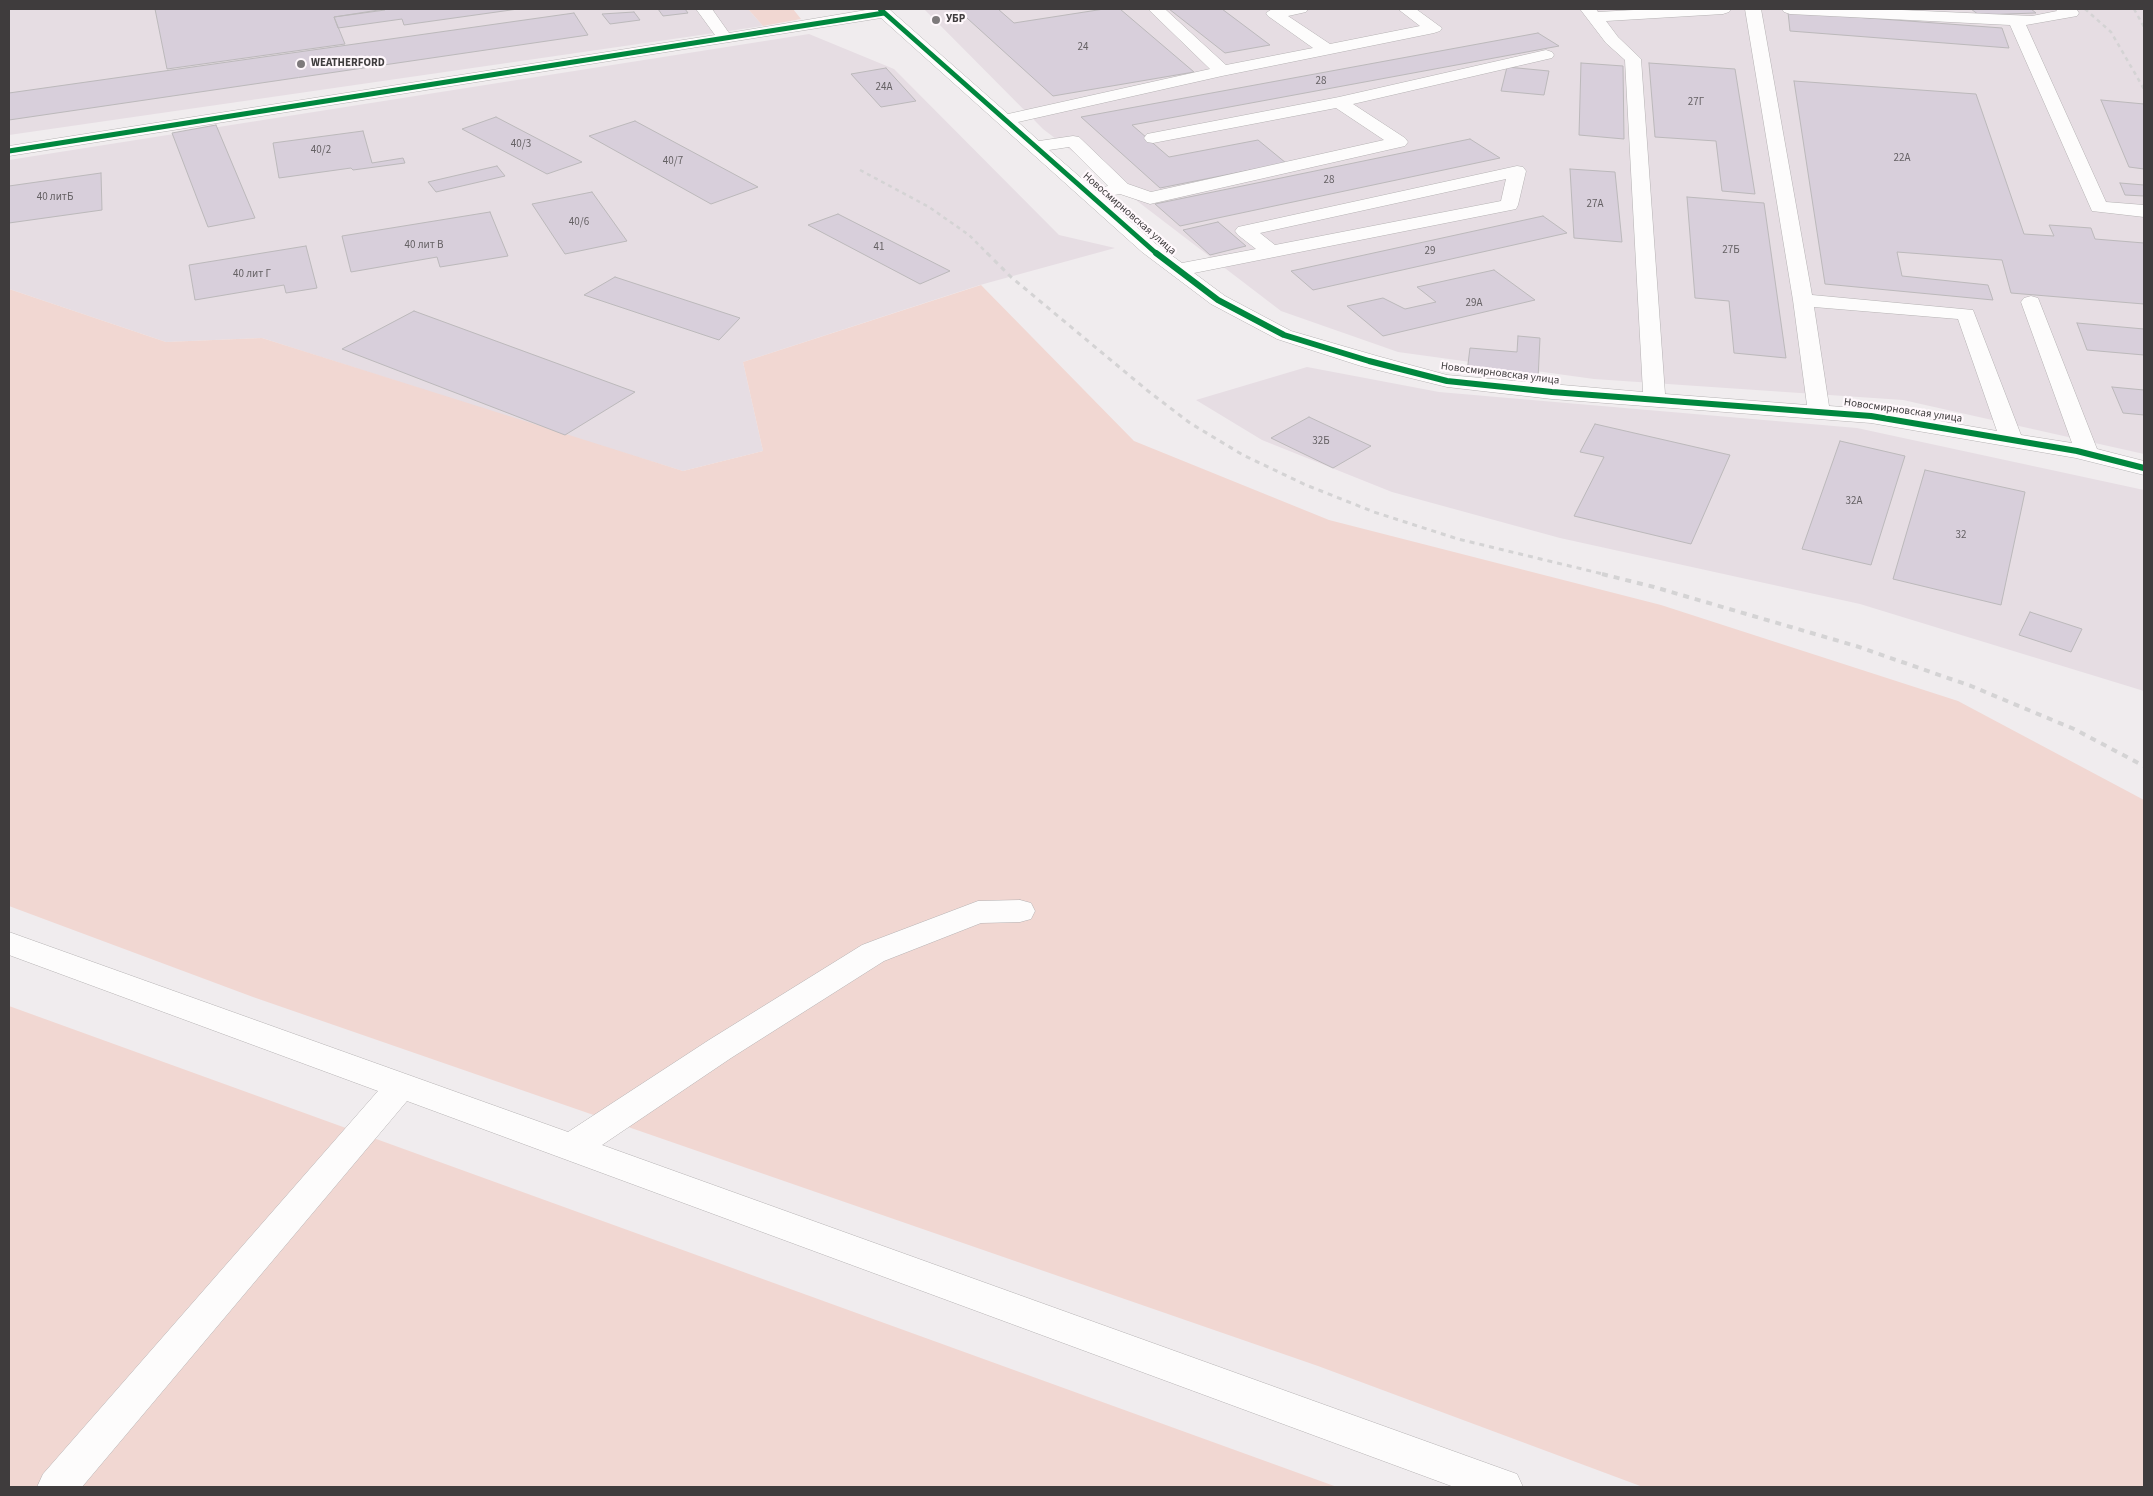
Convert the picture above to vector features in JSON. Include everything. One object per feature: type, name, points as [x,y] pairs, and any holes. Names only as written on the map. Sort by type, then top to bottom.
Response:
[{"type":"street","points":[[704,9],[725,38]]},
{"type":"street","points":[[1156,9],[1222,71]]},
{"type":"street","points":[[1300,9],[1274,13],[1326,50]]},
{"type":"street","points":[[1004,120],[1222,71],[1434,28],[1406,9]]},
{"type":"street","points":[[1591,13],[1724,9]]},
{"type":"street","points":[[1753,9],[1803,300],[1819,412]]},
{"type":"street","points":[[1790,9],[2032,21],[2071,13],[2063,9]]},
{"type":"street","points":[[9,151],[725,38],[882,11]]},
{"type":"street","name":"Новосмирновская улица","points":[[882,11],[1149,248],[1218,300],[1284,335],[1369,361],[1447,381],[1654,400],[1871,416],[2087,453],[2144,468]]},
{"type":"street","points":[[1591,13],[1612,40],[1633,59],[1654,400]]},
{"type":"street","points":[[2016,20],[2100,207],[2144,211]]},
{"type":"street","points":[[1153,138],[1339,102],[1546,54]]},
{"type":"street","points":[[1034,147],[1073,141],[1121,188],[1150,198],[1399,142],[1339,102]]},
{"type":"street","points":[[1178,270],[1509,206],[1518,171],[1245,231],[1271,252]]},
{"type":"street","points":[[1090,196],[1121,188]]},
{"type":"street","points":[[1803,300],[1966,314],[2012,440]]},
{"type":"street","points":[[2031,302],[2087,453]]},
{"type":"street","points":[[571,1148],[720,1049],[872,953],[978,912],[1020,910]]},
{"type":"street","points":[[9,943],[1503,1487]]},
{"type":"street","points":[[57,1487],[400,1086]]},
{"type":"shaded area","points":[[9,9],[748,9],[763,26],[9,135]]},
{"type":"shaded area","points":[[748,9],[793,9],[801,19],[763,26]]},
{"type":"shaded area","points":[[924,9],[2144,9],[2144,454],[1903,400],[1594,379],[1398,352],[1281,311],[1043,129]]},
{"type":"shaded area","points":[[809,34],[894,69],[1059,235],[1115,248],[980,285],[743,362],[763,451],[683,471],[262,338],[166,342],[9,289],[9,160]]},
{"type":"shaded area","points":[[981,285],[1134,441],[1329,520],[1661,605],[1958,701],[2144,800],[2144,1487],[1643,1487],[1318,1366],[253,997],[9,906],[9,289],[166,342],[262,338],[683,471],[763,451],[743,362]]},
{"type":"shaded area","points":[[1307,367],[1439,392],[1857,428],[2144,490],[2144,691],[1860,604],[1560,538],[1392,492],[1262,440],[1196,400]]},
{"type":"shaded area","points":[[9,1006],[1337,1487],[9,1487]]},
{"type":"building","points":[[155,9],[385,10],[334,17],[345,44],[167,69]]},
{"type":"building","points":[[385,9],[518,9],[404,25],[402,19],[338,28],[334,17]]},
{"type":"building","points":[[658,9],[685,9],[688,13],[663,16]]},
{"type":"building","points":[[957,9],[998,9],[1014,23],[1104,9],[1120,9],[1194,72],[1053,96]]},
{"type":"building","points":[[1169,9],[1222,9],[1270,45],[1225,53]]},
{"type":"building","points":[[1971,9],[2031,9],[2036,13],[1979,15]]},
{"type":"building","points":[[634,12],[640,20],[610,24],[602,14]]},
{"type":"building","points":[[1788,12],[2002,28],[2009,48],[1790,31]]},
{"type":"building","name":"WEATHERFORD","points":[[574,13],[588,35],[9,120],[9,93]]},
{"type":"building","points":[[1538,33],[1559,46],[1132,125],[1169,157],[1258,140],[1286,163],[1160,188],[1081,117]]},
{"type":"building","points":[[1581,63],[1623,66],[1624,139],[1579,135]]},
{"type":"building","points":[[1649,63],[1735,69],[1755,194],[1722,191],[1716,141],[1655,137]]},
{"type":"building","points":[[1507,67],[1549,71],[1544,95],[1501,91]]},
{"type":"building","points":[[886,68],[916,101],[881,107],[851,74]]},
{"type":"building","points":[[1794,81],[1976,94],[2024,234],[2054,236],[2049,225],[2091,228],[2095,239],[2144,243],[2144,304],[2011,293],[2002,260],[1897,252],[1902,276],[1988,285],[1993,300],[1825,284]]},
{"type":"building","points":[[2101,100],[2144,104],[2144,169],[2129,167]]},
{"type":"building","points":[[496,117],[582,162],[547,174],[462,129]]},
{"type":"building","points":[[635,121],[758,187],[711,204],[589,136]]},
{"type":"building","points":[[216,125],[255,218],[208,227],[172,133]]},
{"type":"building","points":[[363,131],[372,163],[403,158],[405,163],[279,178],[273,143]]},
{"type":"building","points":[[1470,139],[1500,158],[1180,226],[1155,204]]},
{"type":"building","points":[[497,166],[505,176],[436,192],[428,182]]},
{"type":"building","points":[[1570,169],[1615,172],[1622,242],[1574,238]]},
{"type":"building","points":[[101,173],[102,210],[9,223],[9,186]]},
{"type":"building","points":[[2120,183],[2144,185],[2144,196],[2125,195]]},
{"type":"building","points":[[592,192],[627,241],[565,254],[532,204]]},
{"type":"building","points":[[1687,197],[1764,203],[1786,358],[1734,353],[1729,301],[1695,298]]},
{"type":"building","points":[[490,212],[508,256],[440,267],[437,257],[351,272],[342,236]]},
{"type":"building","points":[[838,214],[950,271],[920,284],[808,225]]},
{"type":"building","points":[[1543,216],[1567,233],[1313,290],[1291,271]]},
{"type":"building","points":[[1218,222],[1246,246],[1210,255],[1183,230]]},
{"type":"building","points":[[306,246],[317,288],[286,293],[284,285],[195,300],[189,265]]},
{"type":"building","points":[[1494,270],[1535,300],[1383,336],[1347,306],[1383,298],[1405,309],[1436,302],[1417,287]]},
{"type":"building","points":[[615,277],[740,318],[719,340],[584,295]]},
{"type":"building","points":[[414,311],[635,392],[565,435],[342,349]]},
{"type":"building","points":[[2077,323],[2144,329],[2144,355],[2087,350]]},
{"type":"building","points":[[1518,336],[1540,338],[1538,379],[1467,372],[1470,348],[1517,352]]},
{"type":"building","points":[[2112,387],[2144,390],[2144,415],[2123,413]]},
{"type":"building","points":[[1309,417],[1371,446],[1333,468],[1271,438]]},
{"type":"building","points":[[1595,424],[1730,455],[1691,544],[1574,516],[1604,457],[1580,452]]},
{"type":"building","points":[[1840,441],[1905,456],[1871,565],[1802,549]]},
{"type":"building","points":[[1925,470],[2025,492],[2001,605],[1893,579]]},
{"type":"building","points":[[2030,612],[2082,629],[2071,652],[2019,635]]},
{"type":"railway","points":[[2085,9],[2111,32],[2144,89]]},
{"type":"railway","points":[[2134,9],[2144,27]]},
{"type":"railway","points":[[860,170],[929,207],[969,235],[1011,277],[1148,391],[1190,423],[1243,455],[1306,485],[1374,512],[1458,539],[1607,575]]},
{"type":"railway","points":[[1602,574],[1654,587],[1856,646],[1971,686],[2074,729],[2144,766]]},
{"type":"cycle path","points":[[880,9],[1149,248],[1218,300],[1284,335],[1369,361],[1447,381],[1552,392],[1871,416],[2077,451],[2144,468]]},
{"type":"cycle path","points":[[9,151],[884,13]]},
{"type":"place","name":"УБР","points":[[936,20]]},
{"type":"place","name":"WEATHERFORD","points":[[301,64]]}]
